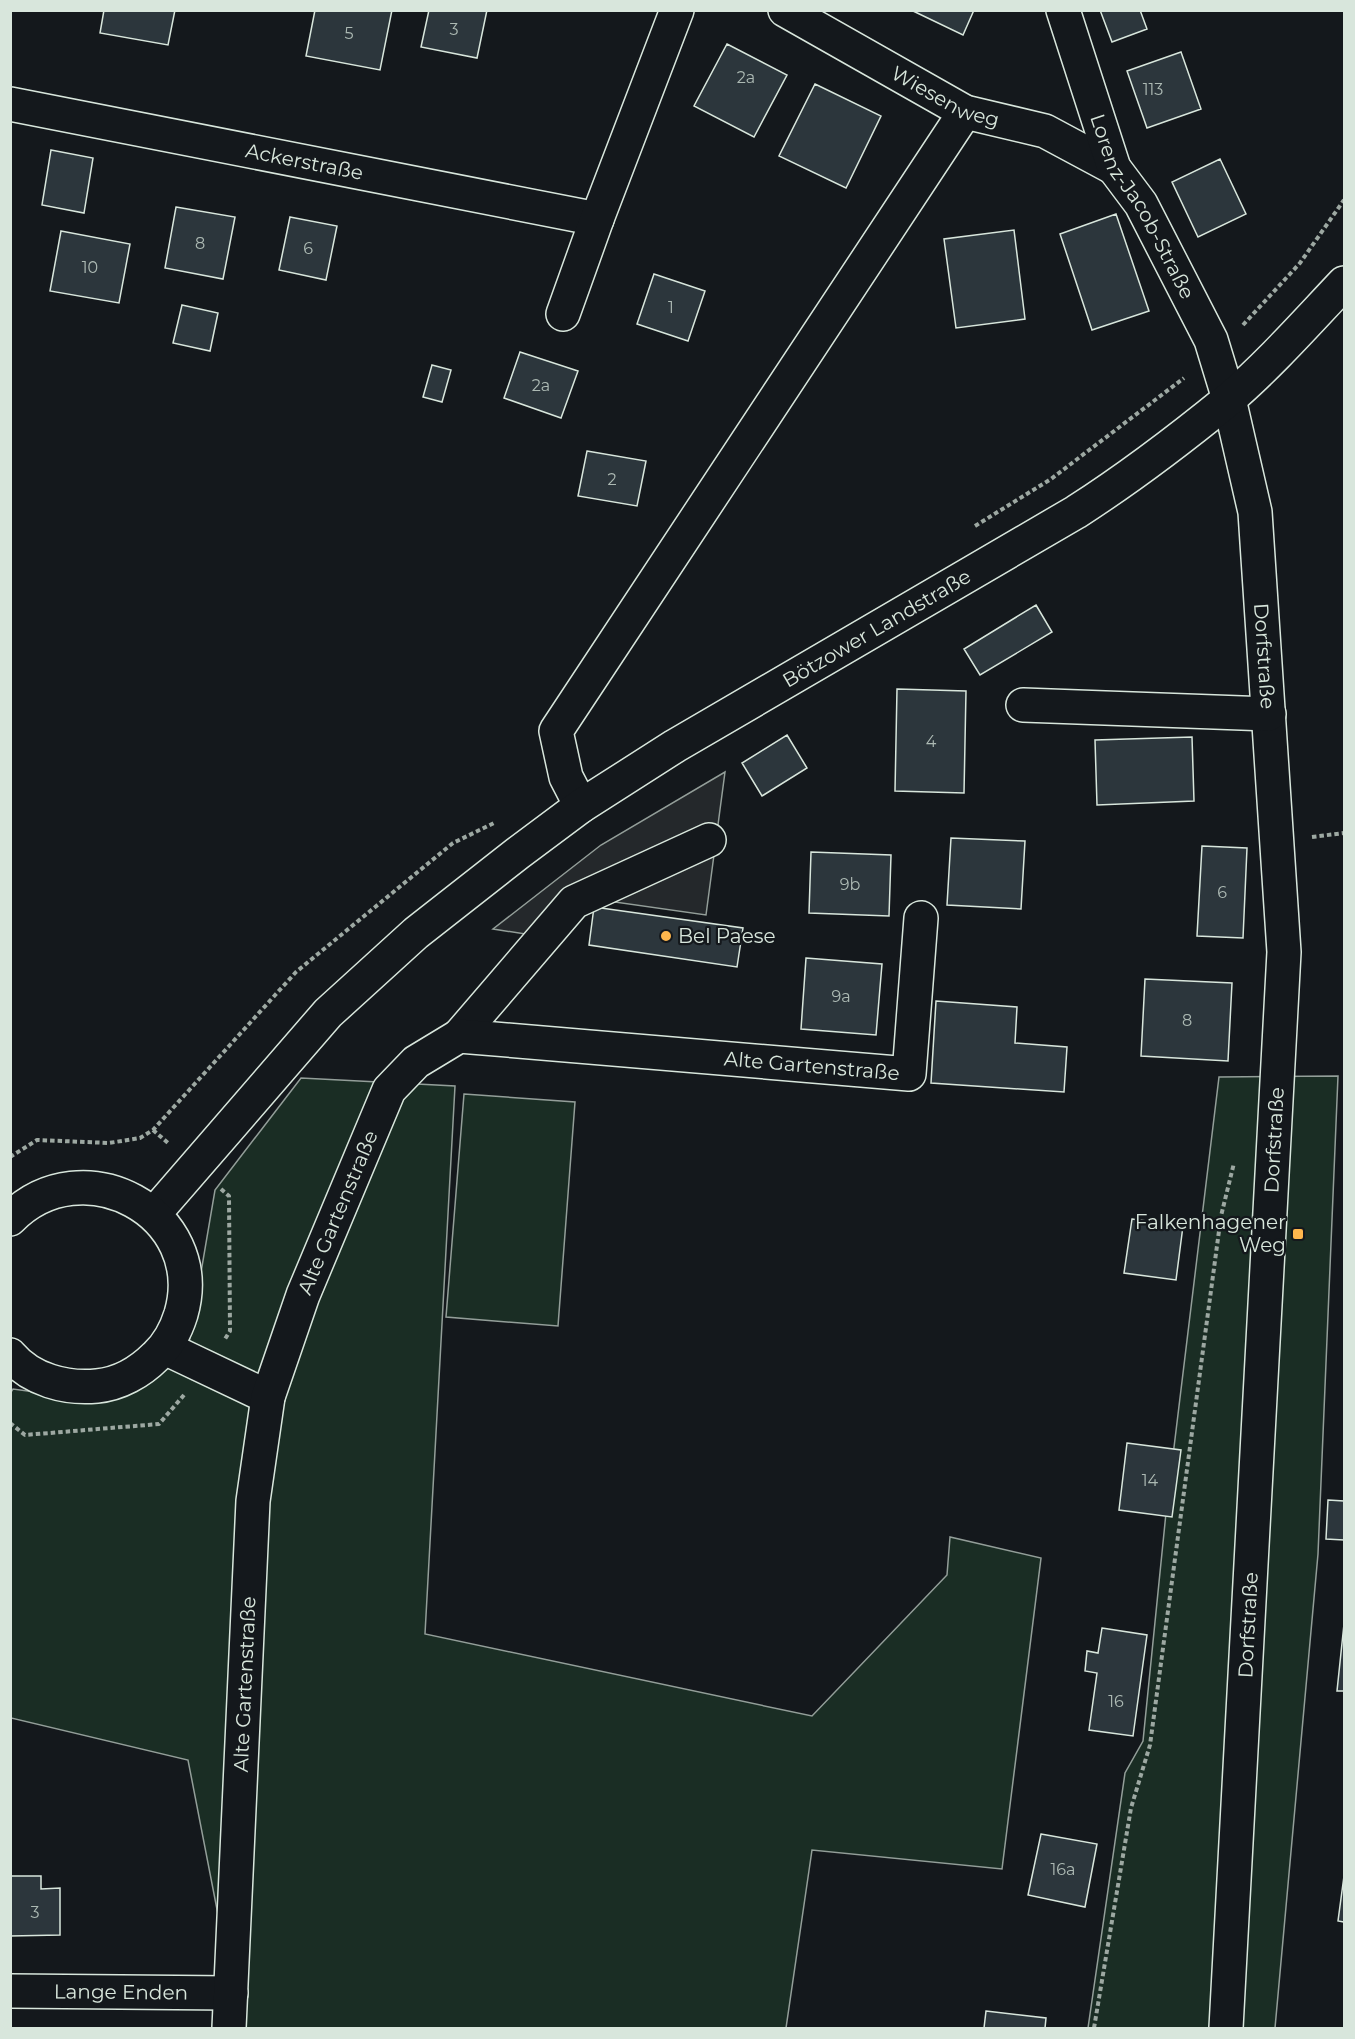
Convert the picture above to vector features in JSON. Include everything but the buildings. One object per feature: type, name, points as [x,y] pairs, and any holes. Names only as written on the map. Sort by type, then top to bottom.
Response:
[{"type":"street","points":[[563,314],[677,10]]},
{"type":"street","name":"Wiesenweg","points":[[785,10],[965,112],[1044,130],[1113,168]]},
{"type":"street","name":"Lorenz-Jacob-Straße","points":[[1063,10],[1113,168],[1142,204],[1211,339],[1229,399]]},
{"type":"street","name":"Ackerstraße","points":[[10,104],[597,219]]},
{"type":"street","points":[[581,806],[566,777],[556,731],[965,112]]},
{"type":"street","name":"Bötzower Landstraße","points":[[154,1214],[328,1013],[416,933],[518,853],[581,806],[675,746],[1077,512],[1130,477],[1229,399],[1293,338],[1344,283]]},
{"type":"street","name":"Dorfstraße","points":[[1226,2028],[1284,952],[1255,512],[1229,399]]},
{"type":"street","points":[[1023,705],[1269,714]]},
{"type":"street","points":[[459,1036],[574,902],[709,840]]},
{"type":"street","name":"Alte Gartenstraße","points":[[229,2028],[253,1501],[268,1397],[303,1295],[389,1090],[416,1062],[459,1036],[909,1074],[921,918]]},
{"type":"street","points":[[10,1219],[20,1209],[41,1196],[64,1188],[88,1187],[112,1190],[135,1200],[154,1214],[169,1233],[180,1255],[185,1279],[184,1304],[177,1327],[165,1348],[148,1365],[127,1378],[104,1386],[80,1388],[56,1384],[33,1374],[12,1360]]},
{"type":"street","points":[[165,1348],[268,1397]]},
{"type":"street","name":"Lange Enden","points":[[10,1991],[231,1993]]},
{"type":"path","points":[[1215,354],[1300,263],[1344,200]]},
{"type":"path","points":[[10,1157],[37,1140],[109,1143],[140,1138],[153,1130],[296,972],[453,843],[504,819]]},
{"type":"path","points":[[1094,2028],[1131,1808],[1150,1745],[1221,1216],[1234,1162]]},
{"type":"green space","points":[[1338,1076],[1318,1554],[1275,2028],[1088,2028],[1125,1773],[1143,1741],[1166,1513],[1219,1077]]},
{"type":"green space","points":[[301,1078],[455,1086],[425,1634],[812,1716],[947,1575],[950,1537],[1041,1558],[1002,1869],[812,1850],[786,2028],[240,2028],[188,1760],[11,1718],[11,1392],[13,1389],[64,1396],[189,1343],[215,1190]]},
{"type":"green space","points":[[464,1094],[575,1102],[558,1326],[446,1317]]},
{"type":"shaded area","points":[[725,772],[706,915],[594,899],[557,939],[493,929],[601,845]]},
{"type":"place","name":"Bel Paese","points":[[666,936]]},
{"type":"place","name":"Falkenhagener Weg","points":[[1298,1234]]}]
